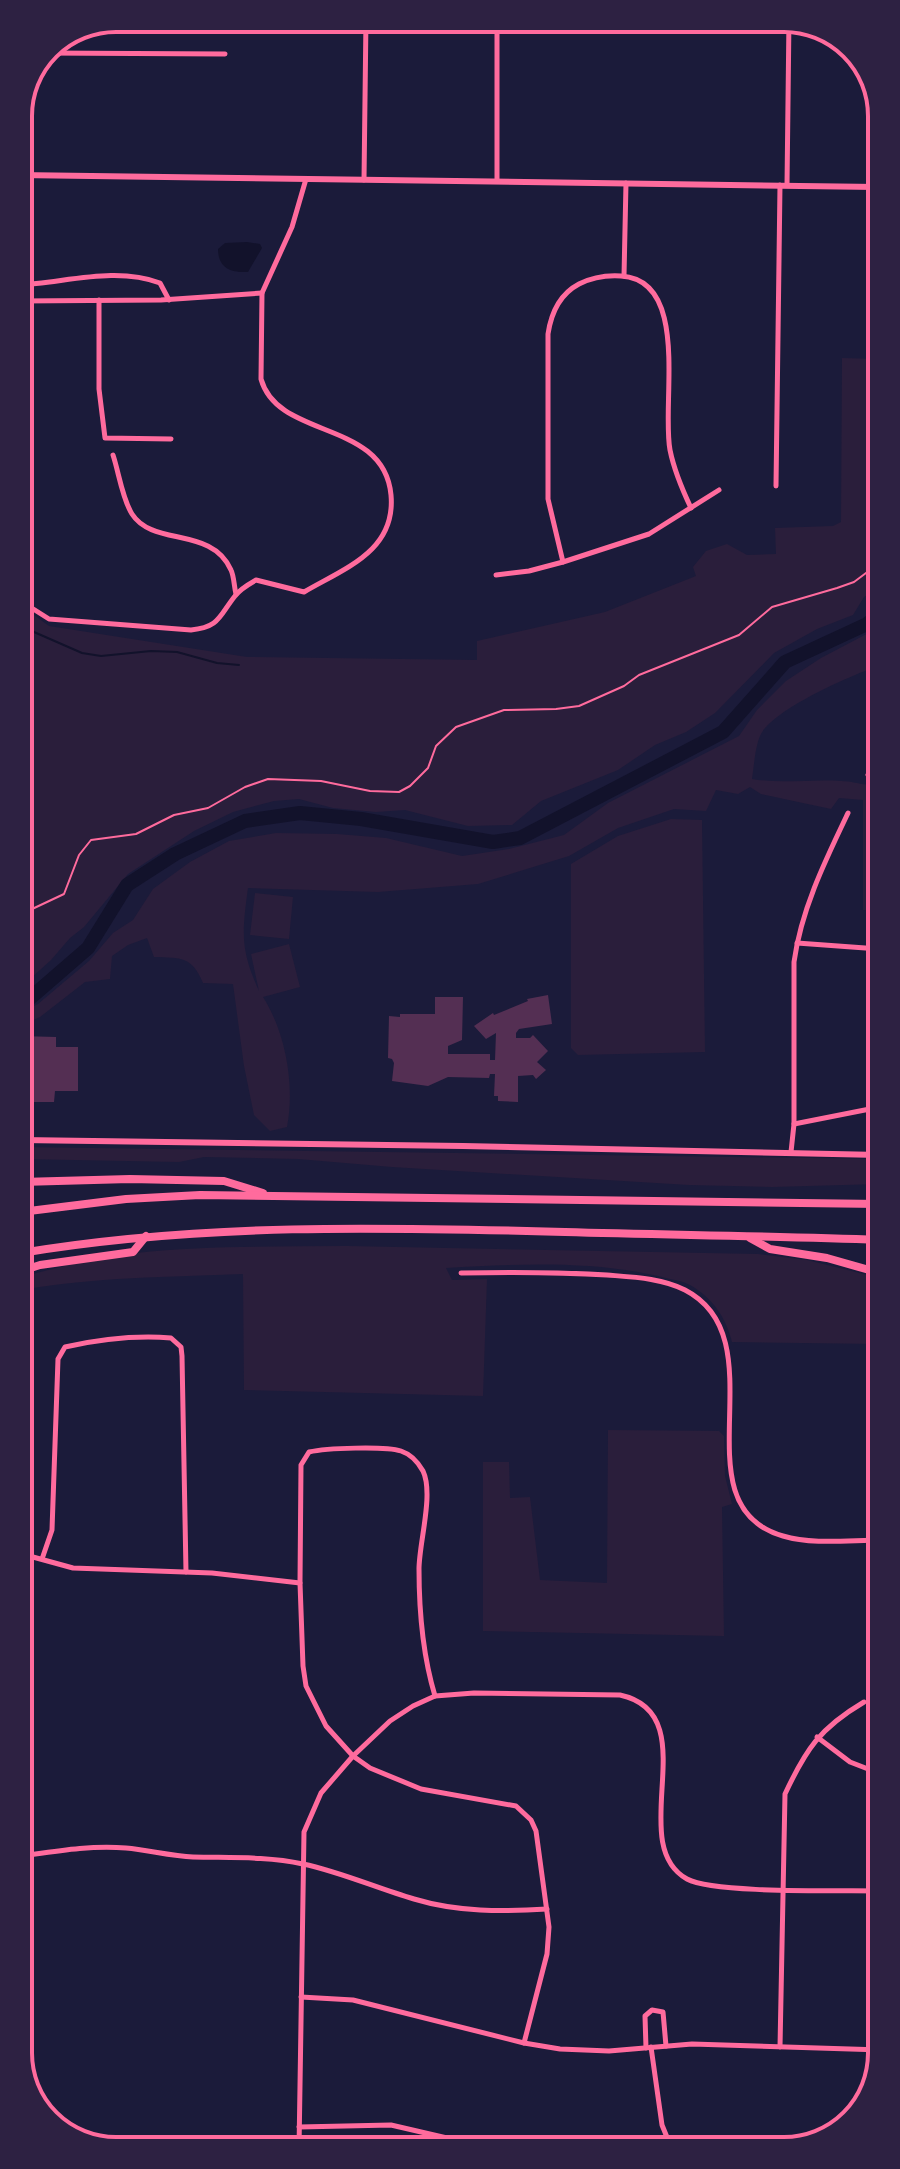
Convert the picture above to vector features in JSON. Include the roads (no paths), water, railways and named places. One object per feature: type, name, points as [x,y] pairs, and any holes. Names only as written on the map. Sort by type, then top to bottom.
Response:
[{"type":"highway","points":[[32,1182],[224,1181],[271,1196]]},
{"type":"highway","points":[[32,1211],[163,1197],[271,1196],[868,1204]]},
{"type":"highway","points":[[32,1252],[146,1236],[272,1229],[868,1240]]},
{"type":"highway","points":[[746,1235],[770,1249],[827,1258],[868,1270]]},
{"type":"highway","points":[[32,1268],[133,1252],[146,1236]]},
{"type":"street","points":[[364,180],[366,32]]},
{"type":"street","points":[[497,32],[497,181]]},
{"type":"street","points":[[776,486],[789,32]]},
{"type":"street","points":[[60,53],[225,54]]},
{"type":"street","points":[[32,175],[868,187]]},
{"type":"street","points":[[32,608],[49,619],[204,628],[218,621],[236,594],[256,580],[304,592],[376,549],[388,526],[392,500],[390,484],[370,453],[349,438],[274,404],[265,393],[261,379],[262,293],[292,227],[306,179]]},
{"type":"street","points":[[624,276],[626,183]]},
{"type":"street","points":[[563,562],[548,499],[549,322],[560,301],[578,284],[603,276],[624,276],[648,287],[659,300],[666,316],[670,449],[691,508]]},
{"type":"street","points":[[32,284],[84,278],[148,279],[160,283],[169,300]]},
{"type":"street","points":[[32,301],[169,300],[262,293]]},
{"type":"street","points":[[99,300],[99,389],[105,438],[171,439]]},
{"type":"street","points":[[113,455],[133,515],[144,525],[159,531],[207,543],[231,569],[236,594]]},
{"type":"street","points":[[496,575],[563,562],[649,534],[719,490]]},
{"type":"street","points":[[791,1152],[794,1124],[794,962],[797,943],[802,920],[848,813]]},
{"type":"street","points":[[797,943],[868,948]]},
{"type":"street","points":[[794,1124],[868,1109]]},
{"type":"street","points":[[32,1140],[868,1155]]},
{"type":"street","points":[[461,1273],[546,1271],[625,1276],[686,1290],[698,1298],[717,1320],[723,1333],[729,1359],[730,1474],[741,1504],[754,1520],[780,1536],[868,1540]]},
{"type":"street","points":[[42,1559],[52,1530],[58,1359],[61,1351],[65,1347],[103,1338],[171,1338],[181,1347],[186,1572]]},
{"type":"street","points":[[435,1696],[425,1650],[419,1568],[426,1486],[423,1473],[402,1451],[388,1448],[315,1451],[306,1455],[301,1465],[302,1645],[306,1686],[326,1726],[353,1756],[370,1768],[421,1789],[507,1803],[523,1811],[536,1831],[549,1927],[547,1954],[524,2043]]},
{"type":"street","points":[[32,1556],[73,1568],[186,1572],[300,1583]]},
{"type":"street","points":[[299,2137],[304,1832],[314,1805],[353,1756],[390,1721],[435,1696],[474,1693],[620,1695],[642,1703],[658,1721],[662,1743],[662,1843],[672,1866],[686,1878],[704,1884],[868,1891]]},
{"type":"street","points":[[780,2047],[785,1794],[800,1762],[817,1737],[864,1702]]},
{"type":"street","points":[[817,1737],[850,1762],[868,1769]]},
{"type":"street","points":[[32,1855],[99,1847],[189,1857],[260,1858],[302,1864],[414,1899],[448,1906],[503,1912],[547,1909]]},
{"type":"street","points":[[301,1997],[353,2000],[524,2043],[572,2050],[609,2051],[692,2044],[868,2050]]},
{"type":"street","points":[[666,2046],[663,2012],[652,2010],[645,2016],[662,2125],[667,2137]]},
{"type":"street","points":[[299,2127],[391,2125],[443,2137]]},
{"type":"waterway","points":[[32,997],[88,948],[127,885],[175,854],[245,821],[300,813],[361,819],[493,842],[520,838],[723,732],[785,662],[868,623]]},
{"type":"waterway","points":[[32,629],[82,653],[101,656],[177,652],[217,663],[239,665]]}]
